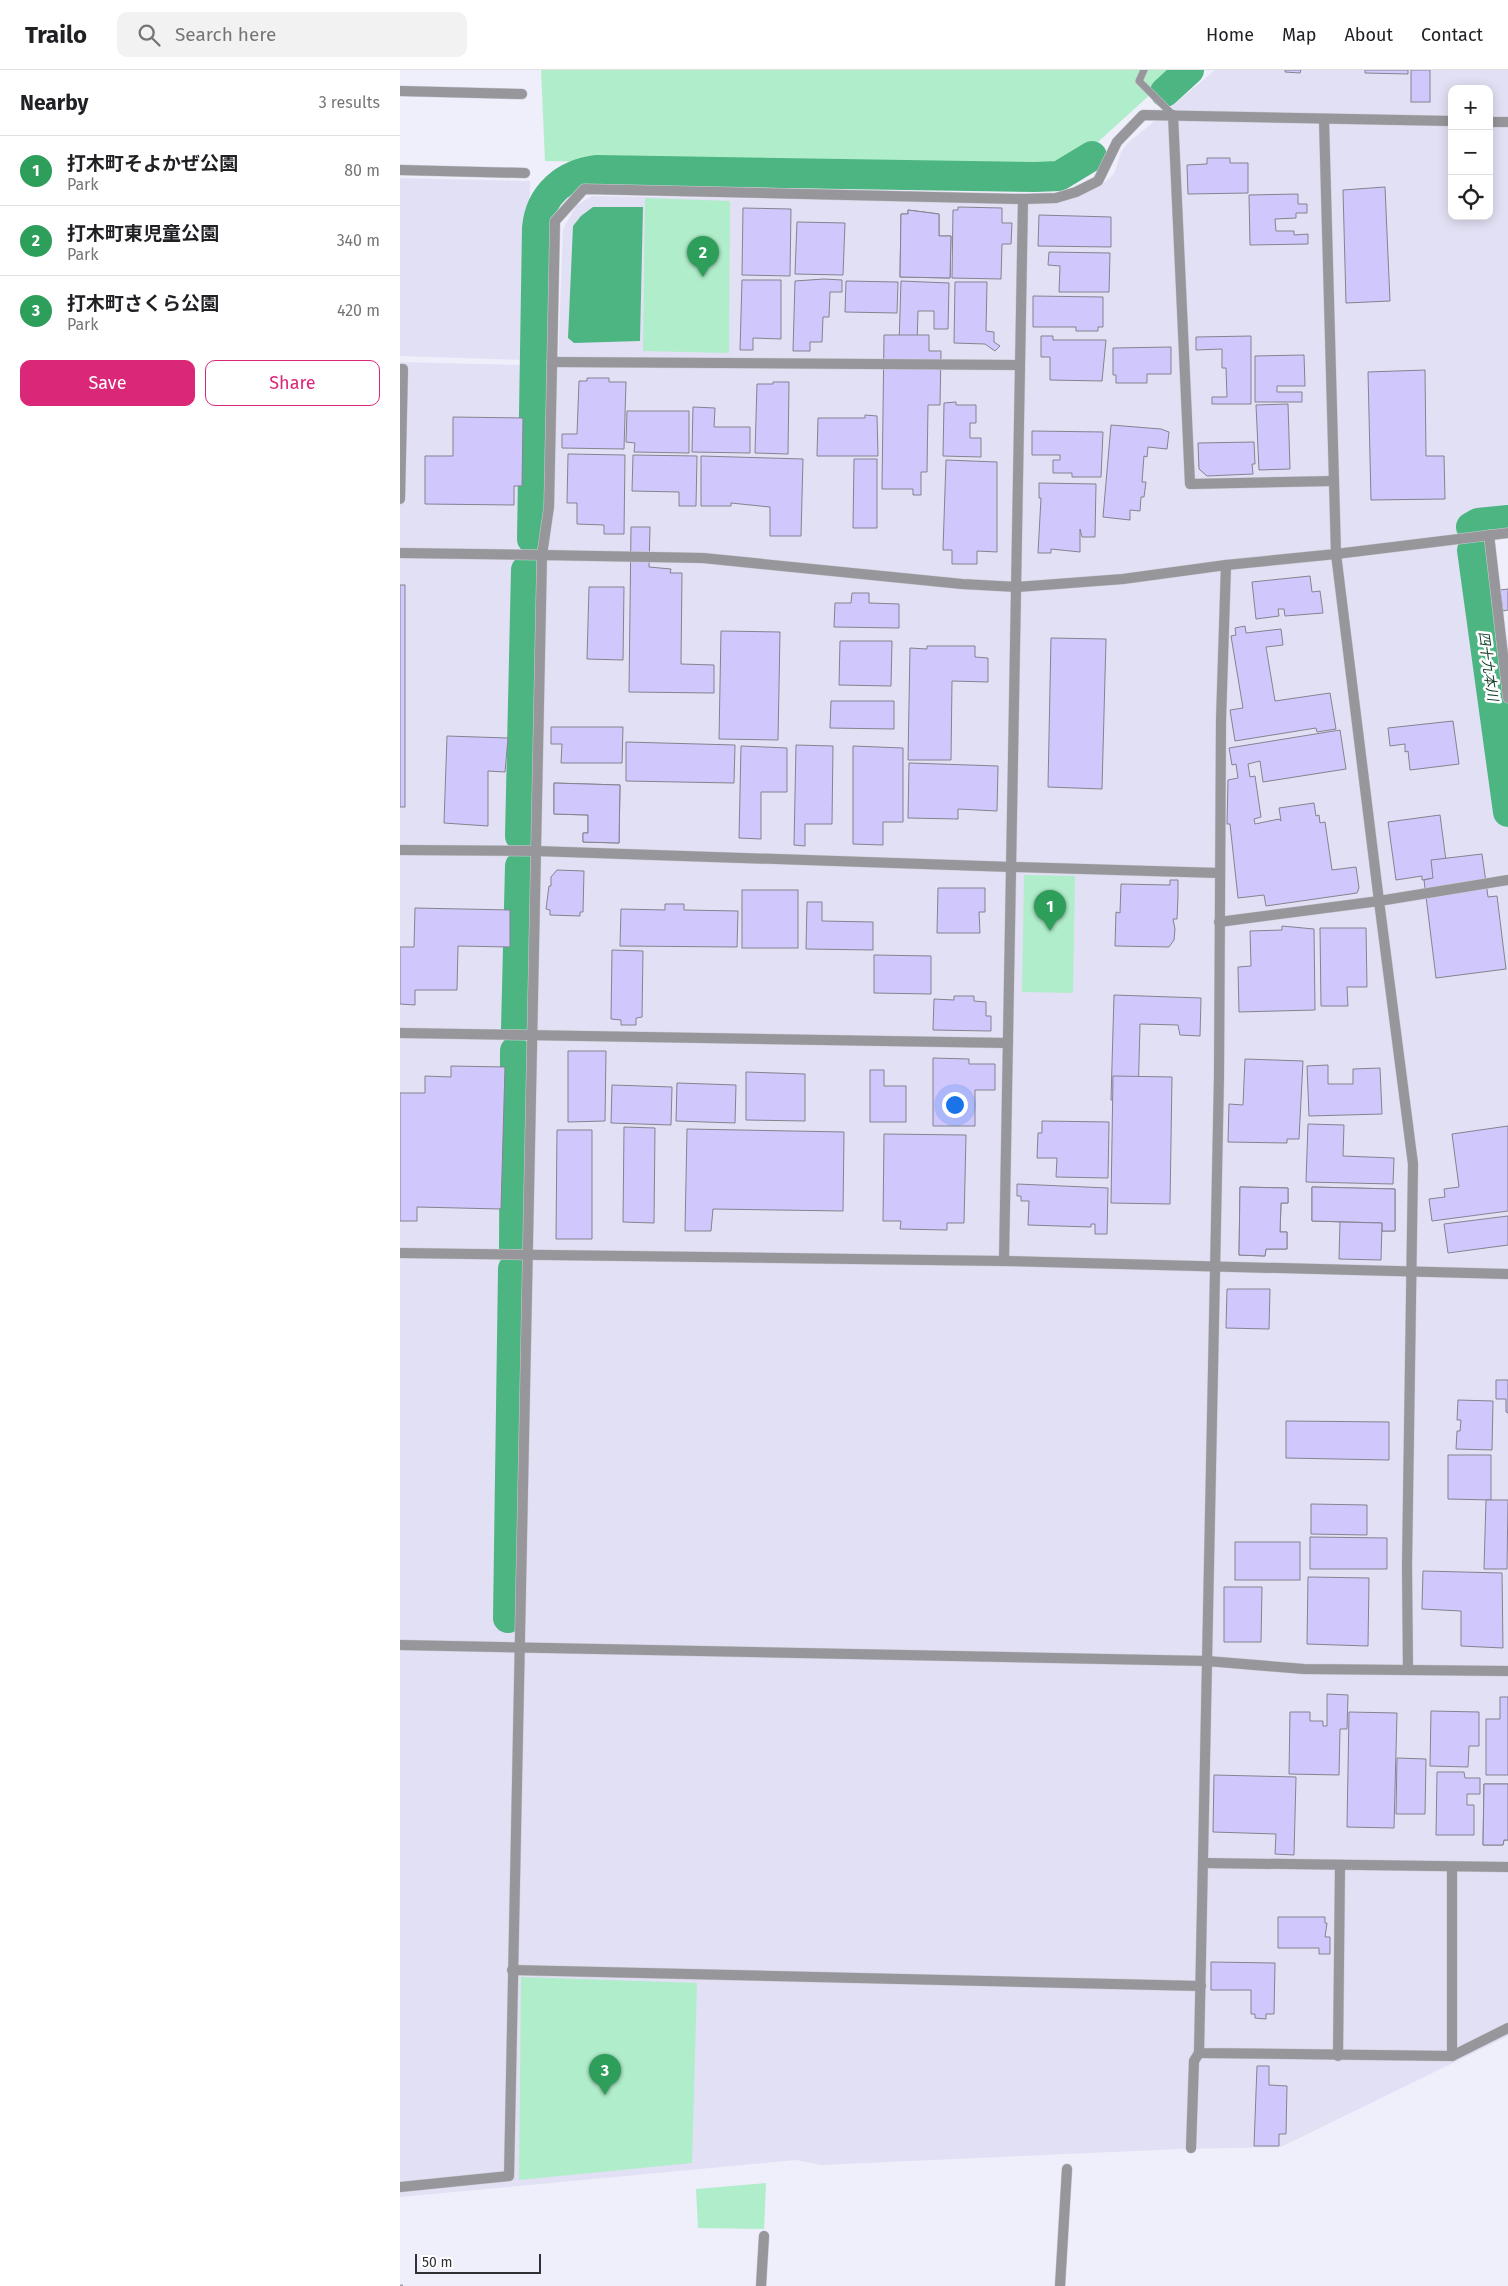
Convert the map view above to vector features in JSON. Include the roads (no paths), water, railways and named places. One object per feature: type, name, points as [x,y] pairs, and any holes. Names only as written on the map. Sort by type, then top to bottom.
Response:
[{"type":"street","points":[[400,91],[522,94]]},
{"type":"street","points":[[400,2187],[509,2176],[542,555],[549,507],[555,221],[584,189],[1023,199],[1056,198],[1076,192],[1098,181],[1117,142],[1143,115],[1448,121]]},
{"type":"street","points":[[1173,115],[1190,484],[1334,480]]},
{"type":"street","points":[[1324,120],[1336,554],[1413,1164],[1407,1566],[1408,1669]]},
{"type":"street","points":[[1493,122],[1508,122]]},
{"type":"street","points":[[400,170],[525,173]]},
{"type":"street","points":[[1004,1261],[1023,199]]},
{"type":"street","points":[[552,362],[1019,365]]},
{"type":"street","points":[[400,369],[403,369],[400,499]]},
{"type":"street","points":[[400,553],[704,558],[962,584],[1017,587],[1123,579],[1226,565],[1508,533]]},
{"type":"street","points":[[1489,535],[1505,641],[1508,698]]},
{"type":"street","points":[[1191,2148],[1194,2060],[1199,2053],[1204,1863],[1215,1268],[1221,720],[1226,565]]},
{"type":"street","points":[[400,850],[536,852],[1220,873]]},
{"type":"street","points":[[1219,922],[1379,901],[1504,880]]},
{"type":"street","points":[[400,1033],[1008,1043]]},
{"type":"street","points":[[400,1253],[529,1254],[615,1258],[1004,1261],[1215,1268],[1508,1274]]},
{"type":"street","points":[[400,1645],[1207,1661],[1304,1669],[1508,1671]]},
{"type":"street","points":[[1204,1863],[1508,1867]]},
{"type":"street","points":[[1338,2056],[1340,1865]]},
{"type":"street","points":[[1452,1866],[1452,2056]]},
{"type":"street","points":[[512,1970],[1201,1986]]},
{"type":"street","points":[[1199,2053],[1452,2056],[1508,2028]]},
{"type":"street","points":[[1060,2286],[1067,2169]]},
{"type":"street","points":[[761,2286],[764,2236]]},
{"type":"lane","points":[[1144,70],[1139,81],[1173,115]]},
{"type":"waterway","points":[[1165,92],[1189,70]]},
{"type":"waterway","points":[[532,539],[537,228],[543,205],[556,188],[565,181],[585,172],[597,170],[1059,176],[1092,156]]},
{"type":"waterway","name":"四十九本川","points":[[1471,527],[1478,523],[1508,520]]},
{"type":"waterway","name":"四十九本川","points":[[1472,550],[1508,812]]},
{"type":"waterway","points":[[520,836],[526,570]]},
{"type":"waterway","points":[[516,1029],[520,866]]},
{"type":"waterway","points":[[514,1248],[515,1051]]},
{"type":"waterway","points":[[508,1618],[513,1269]]},
{"type":"place","name":"打木町東児童公園","points":[[703,277]]},
{"type":"place","name":"打木町そよかぜ公園","points":[[1050,931]]},
{"type":"place","name":"打木町さくら公園","points":[[605,2095]]}]
